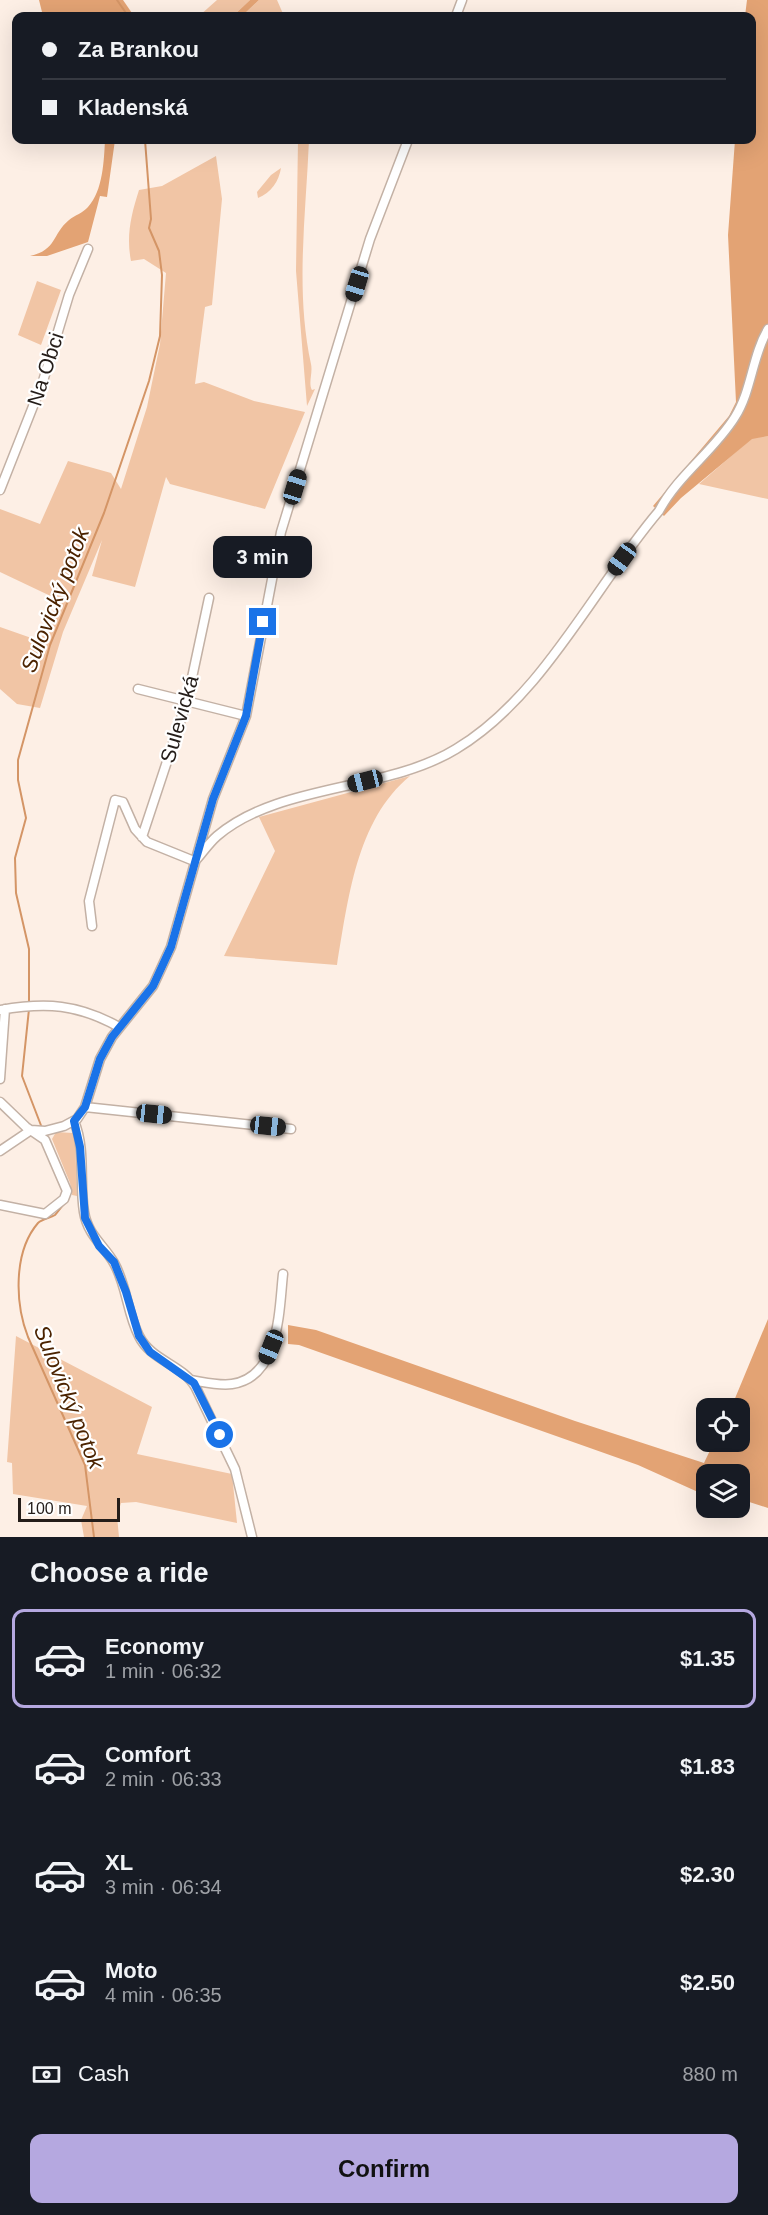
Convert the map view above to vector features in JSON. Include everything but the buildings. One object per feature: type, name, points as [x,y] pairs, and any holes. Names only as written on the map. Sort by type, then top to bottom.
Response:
[{"type":"street","points":[[0,1151],[31,1130],[45,1131],[74,1121],[85,1107],[100,1059],[119,1027],[153,986],[171,947],[213,799],[246,716],[281,532],[370,239],[406,144]]},
{"type":"street","name":"Na Obci","points":[[0,490],[43,381],[69,295],[88,249]]},
{"type":"street","points":[[194,861],[217,836],[250,815],[418,767],[453,751],[486,728],[534,679],[659,511],[669,494],[728,428],[748,387],[768,329]]},
{"type":"street","name":"Sulevická","points":[[142,837],[187,701],[209,598]]},
{"type":"street","points":[[138,688],[246,716]]},
{"type":"street","points":[[92,926],[89,901],[115,800],[126,806],[130,821],[142,837],[163,850],[194,861]]},
{"type":"street","points":[[0,1079],[2,1010],[42,1004],[92,1012],[119,1027]]},
{"type":"street","points":[[0,1102],[45,1140],[65,1185],[66,1195],[54,1209],[45,1214],[0,1205]]},
{"type":"street","points":[[85,1107],[291,1129]]},
{"type":"street","points":[[74,1121],[80,1147],[85,1218],[99,1246],[115,1264],[142,1341],[153,1353],[191,1380],[235,1469],[252,1537]]},
{"type":"street","points":[[191,1380],[234,1384],[251,1376],[267,1359],[276,1335],[283,1274]]},
{"type":"shaded area","points":[[39,0],[123,0],[131,12],[42,12]]},
{"type":"shaded area","points":[[217,0],[250,0],[237,12],[204,12]]},
{"type":"shaded area","points":[[250,0],[259,0],[246,12],[237,12]]},
{"type":"shaded area","points":[[259,0],[277,0],[282,12],[246,12]]},
{"type":"shaded area","points":[[747,0],[768,0],[768,436],[752,439],[681,498],[664,516],[653,506],[729,416],[736,402],[728,235],[735,144],[756,144],[756,12],[746,12]]},
{"type":"shaded area","points":[[105,144],[114,144],[107,197],[100,196],[88,242],[47,256],[30,256],[50,246],[64,225],[86,209],[93,200],[100,184]]},
{"type":"shaded area","points":[[298,144],[309,144],[303,280],[306,336],[311,367],[310,384],[312,390],[315,389],[307,406],[296,271]]},
{"type":"shaded area","points":[[216,156],[222,199],[212,305],[205,307],[195,384],[204,382],[254,401],[305,412],[265,509],[170,484],[166,477],[135,587],[92,576],[102,540],[63,632],[40,708],[17,704],[0,689],[0,627],[40,641],[59,600],[0,572],[0,509],[40,524],[68,461],[111,473],[121,489],[147,407],[160,344],[166,273],[144,259],[131,261],[129,234],[136,199],[139,190],[162,186]]},
{"type":"shaded area","points":[[281,168],[274,186],[258,198],[257,192],[271,175]]},
{"type":"shaded area","points":[[37,281],[61,290],[41,345],[18,335]]},
{"type":"shaded area","points":[[768,436],[768,499],[699,484],[752,438]]},
{"type":"shaded area","points":[[410,776],[392,794],[377,815],[366,838],[357,863],[345,915],[337,965],[224,956],[275,851],[259,817]]},
{"type":"shaded area","points":[[56,1132],[73,1133],[75,1138],[77,1196],[72,1195],[70,1183],[52,1139]]},
{"type":"shaded area","points":[[768,1319],[768,1508],[750,1502],[750,1464],[696,1464],[696,1491],[638,1465],[299,1345],[288,1344],[288,1325],[316,1330],[575,1421],[704,1463],[709,1452],[750,1452],[750,1398],[735,1398]]},
{"type":"shaded area","points":[[16,1336],[152,1407],[137,1454],[232,1474],[237,1523],[136,1502],[121,1503],[117,1516],[119,1537],[84,1537],[81,1520],[87,1506],[13,1494],[12,1463],[7,1462]]},
{"type":"waterway","name":"Sulovický potok","points":[[117,0],[125,12]]},
{"type":"waterway","name":"Sulovický potok","points":[[29,1003],[29,949],[16,893],[15,858],[26,818],[18,780],[18,760],[50,645],[104,513],[149,381],[160,336],[162,275],[159,251],[149,228],[151,219],[145,144]]},
{"type":"waterway","name":"Sulovický potok","points":[[29,1009],[22,1076],[42,1128]]},
{"type":"waterway","name":"Sulovický potok","points":[[64,1204],[55,1215],[38,1223],[30,1235],[20,1263],[19,1294],[28,1337],[85,1465],[94,1537]]},
{"type":"route","points":[[220,1435],[194,1383],[150,1352],[139,1336],[114,1262],[99,1246],[85,1218],[80,1147],[74,1121],[85,1107],[100,1059],[112,1037],[153,986],[171,947],[213,799],[246,716],[255,678],[263,622]]}]
